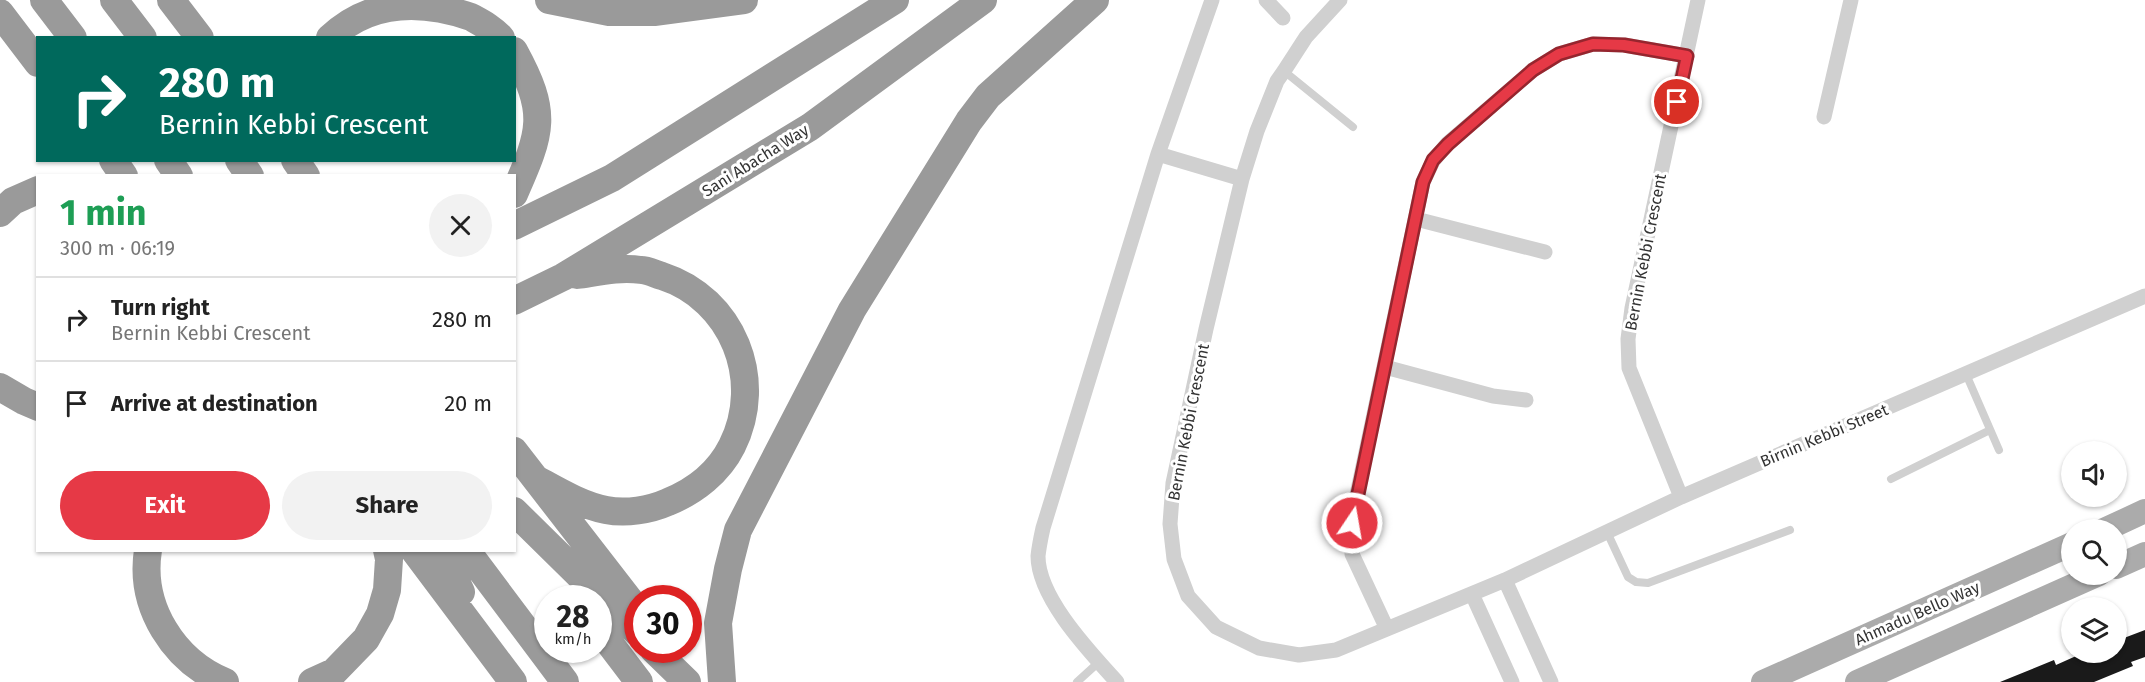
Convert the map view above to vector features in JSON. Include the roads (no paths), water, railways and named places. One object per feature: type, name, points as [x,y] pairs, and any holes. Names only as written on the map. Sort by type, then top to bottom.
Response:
[{"type":"highway","points":[[44,0],[71,36]]},
{"type":"highway","points":[[114,0],[141,36]]},
{"type":"highway","points":[[171,0],[198,36]]},
{"type":"highway","points":[[332,36],[345,23],[375,7],[418,0],[454,8],[493,28],[499,36]]},
{"type":"highway","points":[[549,0],[609,12],[654,12],[744,0]]},
{"type":"highway","points":[[516,225],[612,178],[895,0]]},
{"type":"highway","name":"Sani Abacha Way","points":[[516,300],[564,277],[810,127],[983,0]]},
{"type":"highway","points":[[722,682],[718,623],[738,530],[852,310],[981,104],[1095,0]]},
{"type":"highway","points":[[0,13],[36,60]]},
{"type":"highway","points":[[516,54],[530,79],[538,110],[537,135],[516,189]]},
{"type":"highway","points":[[0,213],[13,201],[36,191]]},
{"type":"highway","points":[[536,479],[581,503],[608,510],[631,511],[656,507],[687,494],[708,477],[731,448],[739,427],[745,390],[740,357],[731,332],[722,317],[704,297],[681,282],[643,270],[620,268],[564,277]]},
{"type":"highway","points":[[0,387],[24,402],[36,406]]},
{"type":"highway","points":[[516,454],[624,593]]},
{"type":"highway","points":[[516,513],[624,619]]},
{"type":"highway","points":[[516,519],[566,585]]},
{"type":"highway","points":[[148,552],[147,582],[155,611],[168,638],[187,660],[225,682]]},
{"type":"highway","points":[[312,682],[334,672],[366,639],[380,614],[387,590],[387,552]]},
{"type":"highway","points":[[416,552],[513,682]]},
{"type":"highway","points":[[442,552],[490,650]]},
{"type":"highway","points":[[468,552],[565,682]]},
{"type":"highway","points":[[612,646],[639,682]]},
{"type":"highway","points":[[667,663],[687,682]]},
{"type":"highway","points":[[677,663],[692,682]]},
{"type":"main road","points":[[2127,519],[2145,511]]},
{"type":"main road","name":"Ahmadu Bello Way","points":[[1763,682],[2061,549]]},
{"type":"main road","points":[[2127,562],[2145,554]]},
{"type":"main road","points":[[1857,682],[2074,585]]},
{"type":"street","points":[[1117,682],[1053,604],[1042,577],[1038,557],[1043,528],[1158,154],[1212,0]]},
{"type":"street","points":[[1266,0],[1283,18]]},
{"type":"street","name":"Bernin Kebbi Crescent","points":[[1340,0],[1306,37],[1277,81],[1257,131],[1242,179],[1206,329],[1173,483],[1170,524],[1174,558],[1188,596],[1216,627],[1259,648],[1299,655],[1336,650],[1505,580]]},
{"type":"street","name":"Bernin Kebbi Crescent","points":[[1682,497],[1629,368],[1628,339],[1632,308],[1698,0]]},
{"type":"street","points":[[1824,117],[1851,0]]},
{"type":"street","points":[[1387,629],[1352,554],[1352,523],[1423,182],[1433,160],[1448,144],[1533,70],[1559,54],[1593,44],[1624,45],[1687,56]]},
{"type":"street","points":[[1158,154],[1242,179]]},
{"type":"street","points":[[1416,219],[1545,252]]},
{"type":"street","name":"Birnin Kebbi Street","points":[[1505,580],[1682,497],[2145,296]]},
{"type":"street","points":[[1385,368],[1493,396],[1526,400]]},
{"type":"street","points":[[1505,580],[1551,682]]},
{"type":"street","points":[[1472,594],[1512,682]]},
{"type":"lane","points":[[1284,71],[1353,127]]},
{"type":"lane","points":[[1966,374],[1999,450]]},
{"type":"lane","points":[[1891,479],[1990,430]]},
{"type":"lane","points":[[1607,532],[1628,577],[1636,582],[1648,583],[1790,530]]},
{"type":"lane","points":[[1077,682],[1099,662]]}]
